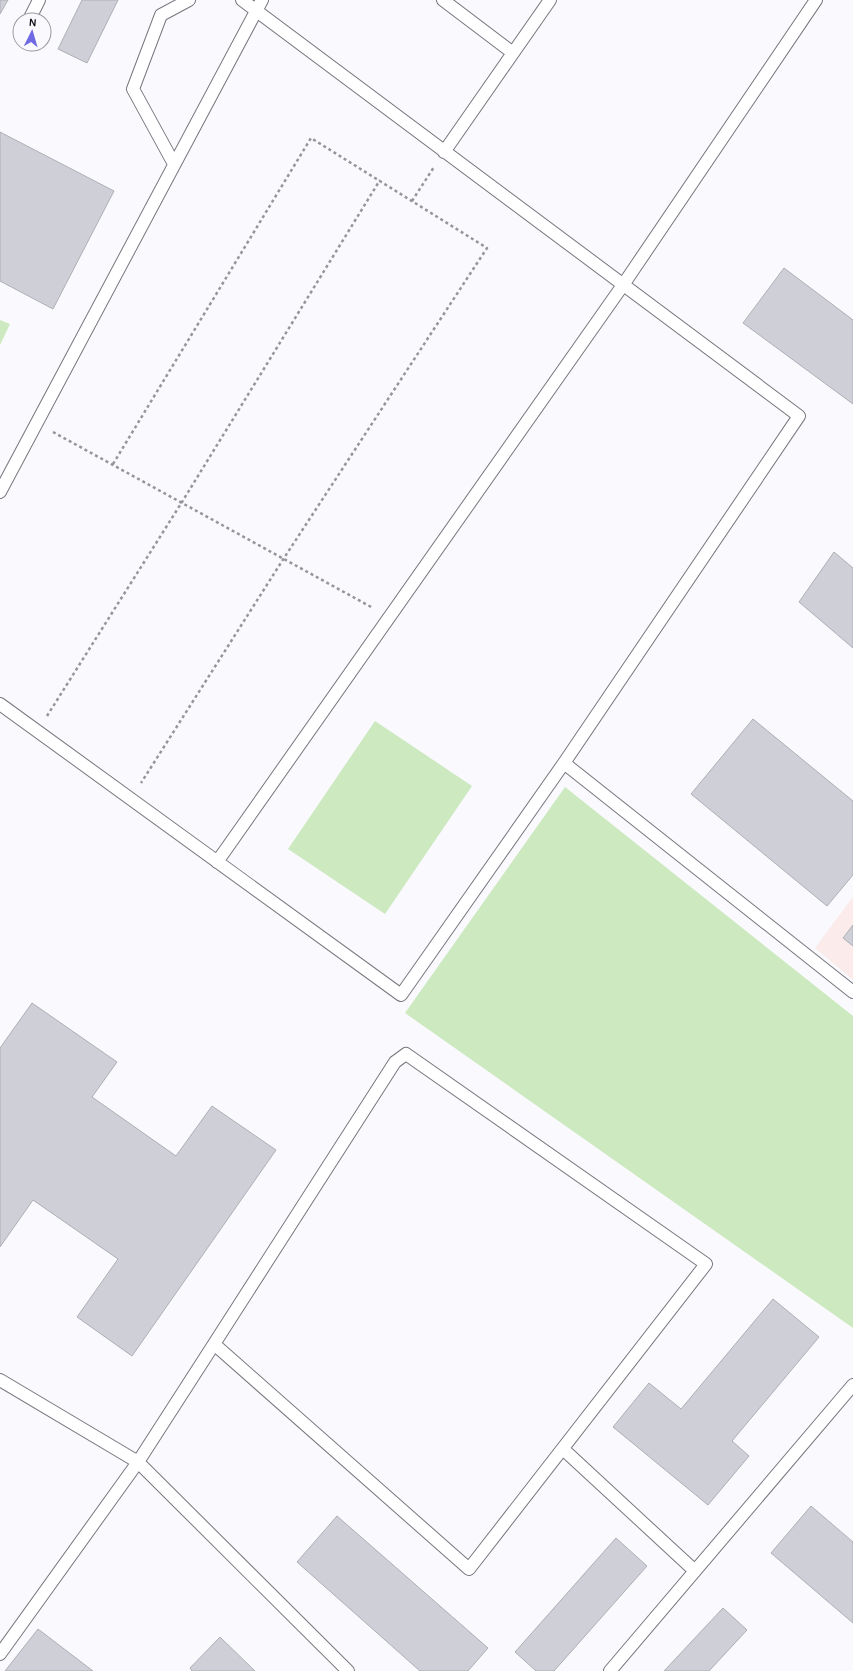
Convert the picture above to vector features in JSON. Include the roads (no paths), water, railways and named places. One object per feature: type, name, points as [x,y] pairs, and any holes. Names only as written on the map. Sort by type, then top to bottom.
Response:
[{"type":"lane","points":[[33,12],[39,0]]},
{"type":"lane","points":[[174,164],[133,88],[161,15],[189,0]]},
{"type":"lane","points":[[0,704],[401,995],[564,763],[799,416],[444,152],[260,5],[242,0]]},
{"type":"lane","points":[[443,0],[513,53]]},
{"type":"lane","points":[[444,152],[550,0]]},
{"type":"lane","points":[[217,862],[623,285],[816,0]]},
{"type":"lane","points":[[0,492],[260,5]]},
{"type":"lane","points":[[564,763],[853,992]]},
{"type":"lane","points":[[0,1654],[138,1462],[395,1062],[406,1054],[706,1264],[469,1569],[214,1344]]},
{"type":"lane","points":[[0,1380],[138,1462],[348,1671]]},
{"type":"lane","points":[[610,1671],[853,1385]]},
{"type":"lane","points":[[563,1449],[695,1572]]}]
